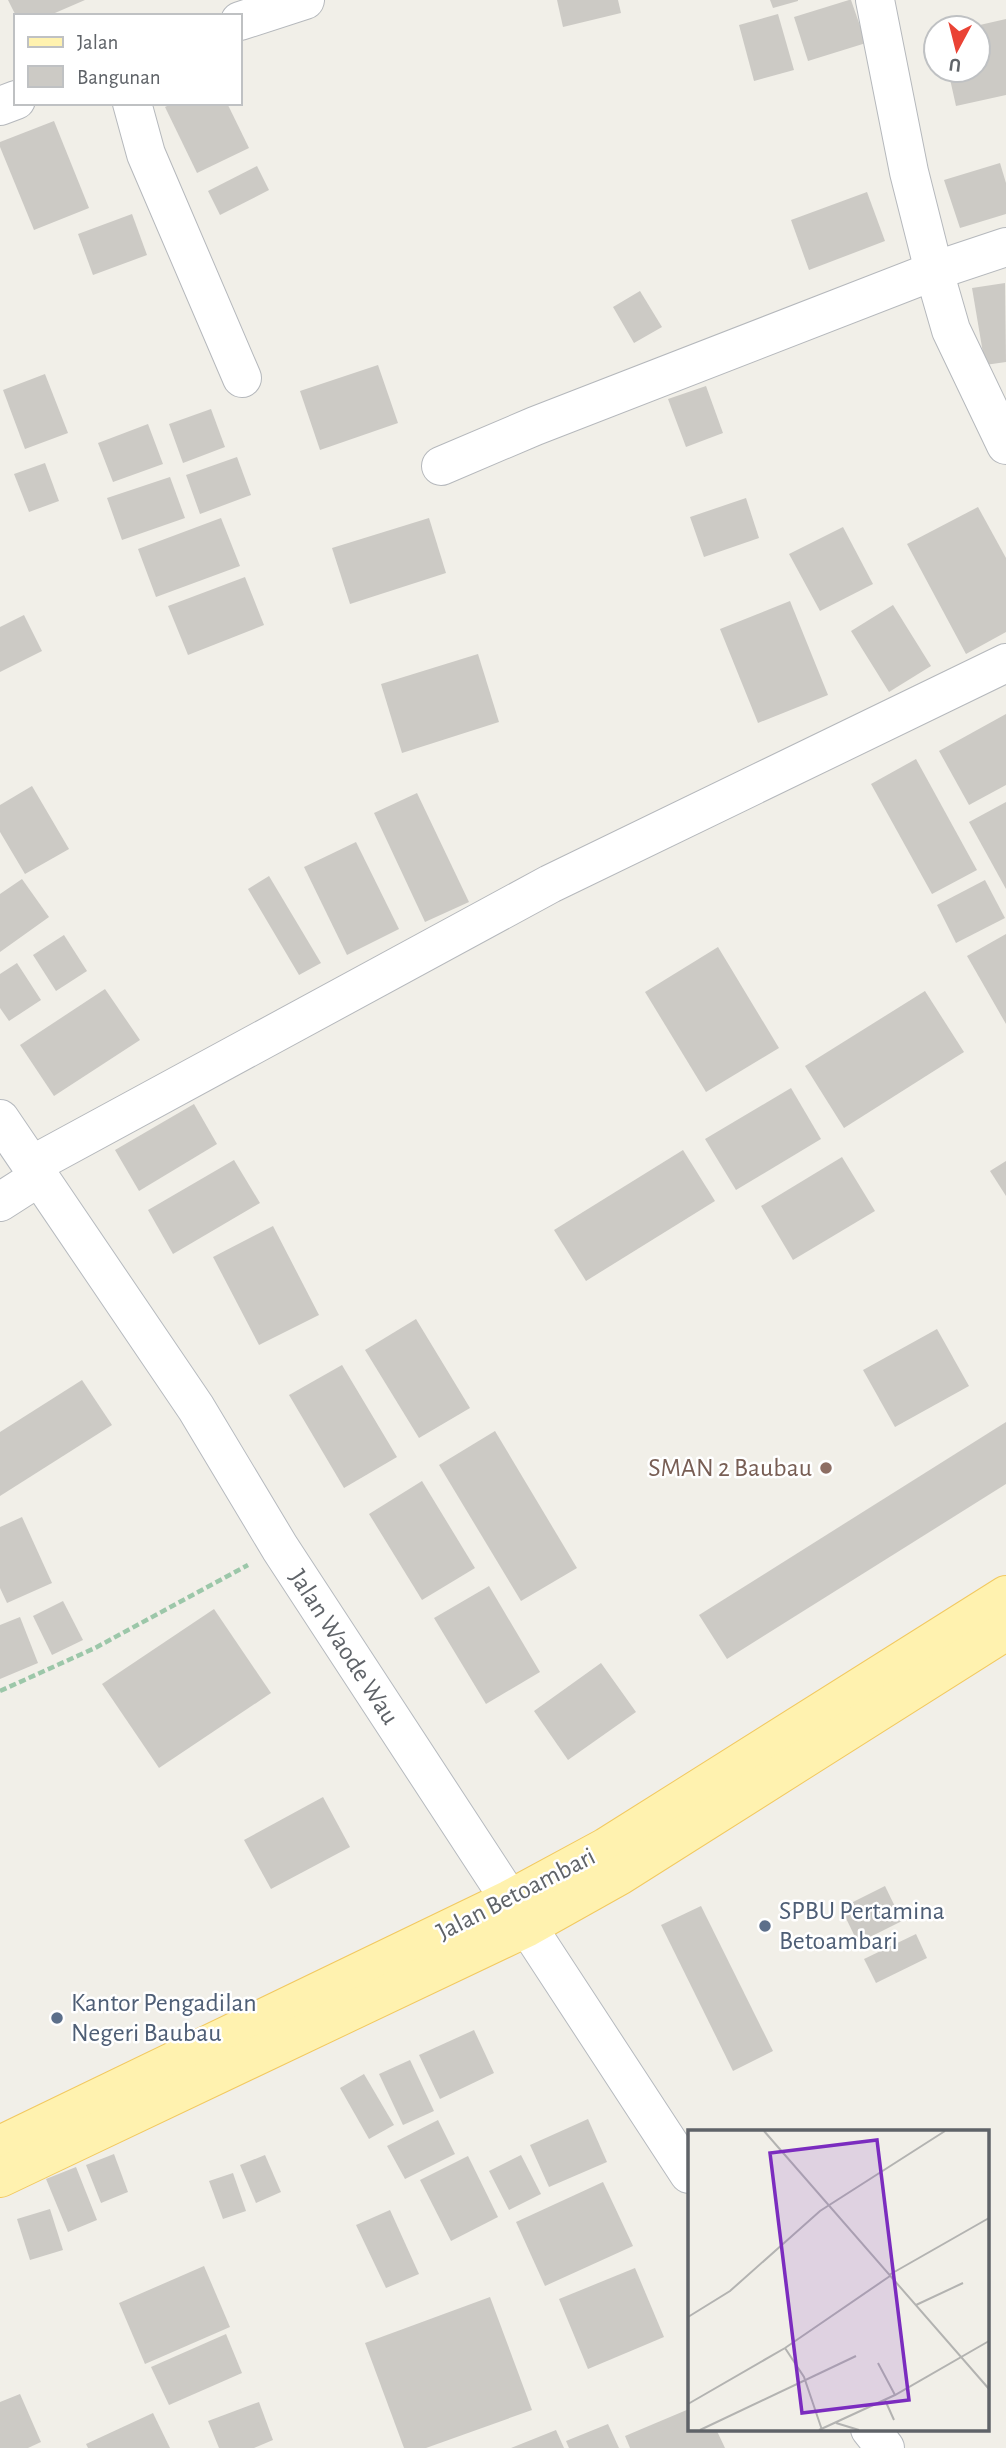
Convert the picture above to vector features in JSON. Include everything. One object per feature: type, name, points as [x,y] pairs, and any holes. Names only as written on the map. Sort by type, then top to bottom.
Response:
[{"type":"main road","name":"Jalan Betoambari","points":[[0,2178],[519,1913],[607,1847],[1006,1595]]},
{"type":"main road","name":"Jalan Betoambari","points":[[0,2145],[519,1913],[619,1877],[1006,1631]]},
{"type":"street","points":[[242,20],[305,0]]},
{"type":"street","points":[[876,0],[909,172],[951,330],[1006,445]]},
{"type":"street","points":[[133,105],[146,155],[242,378]]},
{"type":"street","points":[[441,466],[535,426],[934,271],[1006,247]]},
{"type":"street","points":[[0,1202],[35,1171],[550,884],[1006,663]]},
{"type":"street","name":"Jalan Waode Wau","points":[[0,1119],[196,1408],[279,1548],[688,2172]]},
{"type":"street","points":[[871,2430],[885,2448]]},
{"type":"path","points":[[0,1691],[95,1648],[279,1548]]},
{"type":"building","points":[[8,0],[85,0],[53,14],[15,14]]},
{"type":"building","points":[[557,0],[618,0],[621,13],[563,27]]},
{"type":"building","points":[[770,0],[798,0],[798,1],[773,8]]},
{"type":"building","points":[[849,0],[866,43],[808,61],[794,17]]},
{"type":"building","points":[[778,14],[794,70],[754,81],[739,25]]},
{"type":"building","points":[[1006,19],[1006,95],[956,106],[951,84],[992,84],[992,22]]},
{"type":"building","points":[[228,105],[249,148],[197,173],[165,107]]},
{"type":"building","points":[[54,121],[89,208],[34,230],[0,142]]},
{"type":"building","points":[[1000,163],[1006,183],[1006,214],[960,228],[944,180]]},
{"type":"building","points":[[257,166],[269,190],[220,215],[208,191]]},
{"type":"building","points":[[867,192],[885,241],[809,270],[791,220]]},
{"type":"building","points":[[132,214],[147,255],[93,275],[78,234]]},
{"type":"building","points":[[1005,283],[1006,362],[985,365],[972,288]]},
{"type":"building","points":[[640,291],[662,327],[634,343],[613,307]]},
{"type":"building","points":[[378,365],[398,423],[320,450],[300,391]]},
{"type":"building","points":[[45,374],[68,433],[25,449],[3,390]]},
{"type":"building","points":[[706,386],[723,433],[686,447],[668,399]]},
{"type":"building","points":[[211,409],[225,447],[183,463],[169,424]]},
{"type":"building","points":[[148,424],[163,464],[113,482],[98,443]]},
{"type":"building","points":[[237,457],[251,495],[200,514],[186,475]]},
{"type":"building","points":[[45,463],[59,501],[29,512],[14,474]]},
{"type":"building","points":[[170,477],[185,518],[122,540],[107,498]]},
{"type":"building","points":[[746,498],[759,538],[704,557],[690,517]]},
{"type":"building","points":[[978,507],[1006,558],[1006,632],[966,654],[907,544]]},
{"type":"building","points":[[221,518],[240,566],[156,597],[138,549]]},
{"type":"building","points":[[429,518],[446,573],[350,604],[332,548]]},
{"type":"building","points":[[843,527],[873,584],[820,611],[789,554]]},
{"type":"building","points":[[245,577],[264,625],[188,655],[168,606]]},
{"type":"building","points":[[790,601],[828,695],[758,723],[720,629]]},
{"type":"building","points":[[893,605],[931,666],[889,692],[851,631]]},
{"type":"building","points":[[24,615],[42,651],[0,672],[0,627]]},
{"type":"building","points":[[478,654],[499,722],[402,753],[381,684]]},
{"type":"building","points":[[1006,714],[1006,785],[969,805],[939,751]]},
{"type":"building","points":[[916,759],[977,870],[932,894],[871,784]]},
{"type":"building","points":[[32,786],[69,849],[25,874],[0,832],[0,805]]},
{"type":"building","points":[[417,793],[469,902],[425,922],[374,813]]},
{"type":"building","points":[[1006,802],[1006,889],[969,822]]},
{"type":"building","points":[[356,842],[399,929],[347,955],[304,867]]},
{"type":"building","points":[[269,876],[321,963],[299,975],[248,889]]},
{"type":"building","points":[[22,879],[49,917],[0,952],[0,894]]},
{"type":"building","points":[[985,880],[1005,918],[956,943],[937,905]]},
{"type":"building","points":[[1006,934],[1006,1024],[967,956]]},
{"type":"building","points":[[64,935],[87,971],[56,991],[33,955]]},
{"type":"building","points":[[718,947],[779,1048],[706,1092],[645,992]]},
{"type":"building","points":[[17,963],[41,1000],[9,1021],[0,1008],[0,974]]},
{"type":"building","points":[[105,989],[140,1040],[54,1096],[20,1045]]},
{"type":"building","points":[[925,991],[964,1052],[844,1128],[805,1066]]},
{"type":"building","points":[[791,1088],[821,1139],[736,1190],[705,1139]]},
{"type":"building","points":[[194,1104],[217,1144],[139,1191],[115,1150]]},
{"type":"building","points":[[683,1150],[715,1201],[586,1281],[554,1230]]},
{"type":"building","points":[[842,1157],[875,1211],[793,1260],[761,1206]]},
{"type":"building","points":[[234,1160],[260,1203],[173,1254],[148,1210]]},
{"type":"building","points":[[1006,1161],[1006,1196],[990,1171]]},
{"type":"building","points":[[273,1226],[319,1315],[259,1345],[213,1257]]},
{"type":"building","points":[[416,1319],[470,1408],[419,1438],[365,1350]]},
{"type":"building","points":[[937,1329],[969,1386],[895,1427],[863,1370]]},
{"type":"building","points":[[342,1365],[397,1457],[344,1488],[289,1395]]},
{"type":"building","points":[[82,1380],[112,1425],[0,1496],[0,1432]]},
{"type":"building","points":[[1006,1422],[1006,1484],[727,1659],[699,1615]]},
{"type":"building","points":[[495,1431],[577,1568],[521,1601],[439,1465]]},
{"type":"building","points":[[422,1481],[475,1568],[422,1600],[369,1514]]},
{"type":"building","points":[[22,1517],[52,1583],[7,1603],[0,1588],[0,1527]]},
{"type":"building","points":[[489,1586],[540,1672],[486,1704],[434,1618]]},
{"type":"building","points":[[63,1601],[83,1640],[52,1655],[33,1616]]},
{"type":"building","points":[[214,1609],[271,1693],[159,1768],[102,1684]]},
{"type":"building","points":[[20,1617],[38,1663],[0,1679],[0,1625]]},
{"type":"building","points":[[601,1663],[636,1712],[568,1760],[534,1711]]},
{"type":"building","points":[[323,1797],[350,1847],[271,1889],[244,1840]]},
{"type":"building","points":[[885,1886],[902,1921],[858,1943],[841,1908]]},
{"type":"building","points":[[701,1906],[773,2051],[733,2071],[661,1925]]},
{"type":"building","points":[[916,1934],[927,1958],[876,1983],[864,1959]]},
{"type":"building","points":[[474,2030],[494,2073],[440,2099],[419,2055]]},
{"type":"building","points":[[410,2060],[434,2111],[403,2125],[379,2074]]},
{"type":"building","points":[[364,2074],[394,2125],[369,2139],[340,2088]]},
{"type":"building","points":[[588,2119],[607,2162],[549,2187],[530,2145]]},
{"type":"building","points":[[438,2120],[455,2154],[405,2179],[387,2146]]},
{"type":"building","points":[[114,2154],[128,2192],[101,2203],[86,2165]]},
{"type":"building","points":[[265,2155],[281,2192],[256,2203],[240,2165]]},
{"type":"building","points":[[521,2155],[541,2194],[509,2210],[489,2171]]},
{"type":"building","points":[[468,2156],[498,2217],[451,2241],[420,2180]]},
{"type":"building","points":[[76,2167],[97,2220],[68,2232],[46,2179]]},
{"type":"building","points":[[233,2173],[246,2211],[223,2219],[209,2181]]},
{"type":"building","points":[[603,2182],[633,2246],[545,2286],[516,2222]]},
{"type":"building","points":[[50,2209],[63,2250],[30,2260],[17,2219]]},
{"type":"building","points":[[390,2210],[419,2274],[386,2288],[356,2225]]},
{"type":"building","points":[[204,2266],[230,2327],[145,2364],[119,2303]]},
{"type":"building","points":[[635,2268],[664,2337],[588,2369],[559,2299]]},
{"type":"building","points":[[490,2297],[532,2410],[426,2448],[404,2448],[365,2343]]},
{"type":"building","points":[[226,2334],[242,2373],[169,2405],[151,2367]]},
{"type":"building","points":[[20,2394],[41,2442],[28,2448],[0,2448],[0,2402]]},
{"type":"building","points":[[259,2402],[273,2440],[254,2448],[219,2448],[208,2421]]},
{"type":"building","points":[[688,2409],[688,2430],[716,2430],[725,2448],[630,2448],[625,2436]]},
{"type":"building","points":[[153,2413],[170,2448],[88,2448],[86,2444]]},
{"type":"building","points":[[608,2424],[619,2448],[569,2448],[566,2441]]},
{"type":"building","points":[[556,2430],[564,2448],[511,2448]]},
{"type":"place","name":"SMAN 2 Baubau","points":[[826,1468]]},
{"type":"place","name":"SPBU Pertamina Betoambari","points":[[765,1926]]},
{"type":"place","name":"Kantor Pengadilan Negeri Baubau","points":[[57,2018]]}]
